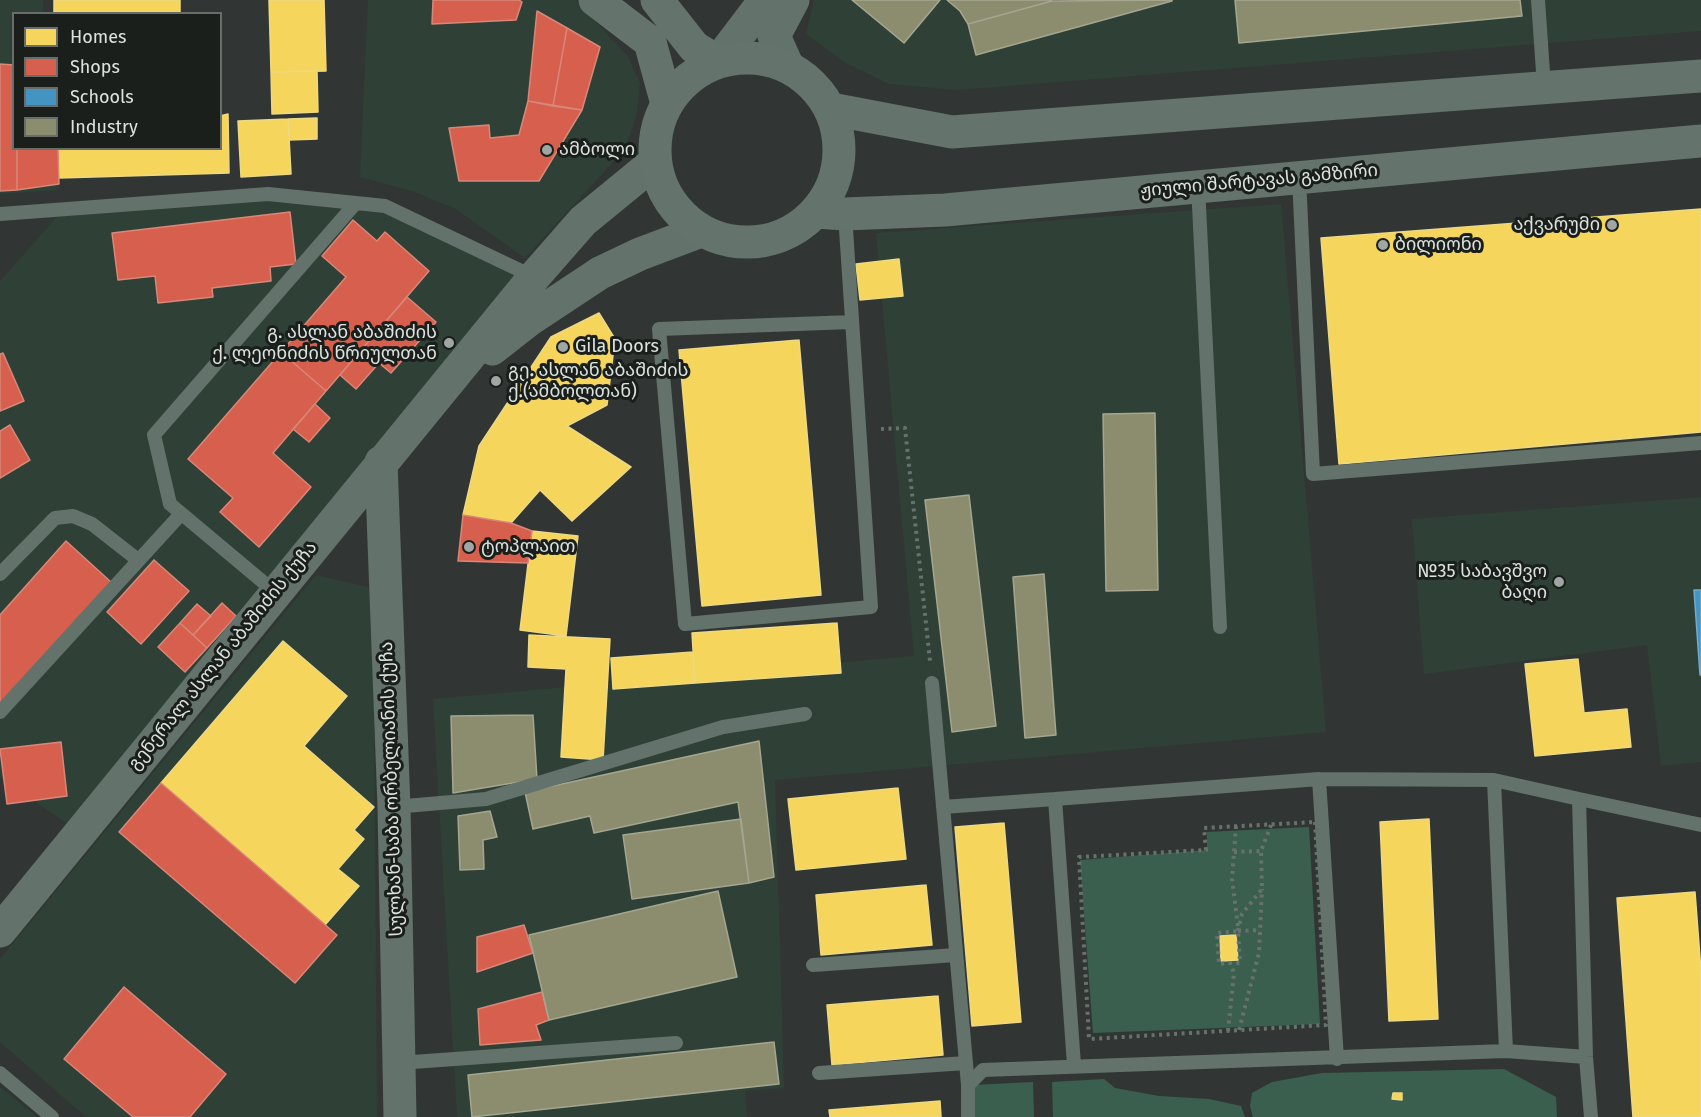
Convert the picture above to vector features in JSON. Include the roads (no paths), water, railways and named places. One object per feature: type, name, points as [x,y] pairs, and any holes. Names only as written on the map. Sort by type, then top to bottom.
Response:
[{"type":"main road","points":[[595,0],[650,42],[667,104]]},
{"type":"main road","points":[[657,0],[694,47],[718,62]]},
{"type":"main road","points":[[750,58],[766,59],[788,67],[813,84],[831,109],[840,144],[831,213],[793,231],[762,242],[731,242],[701,231],[679,213],[663,190],[656,162],[656,132],[667,104],[689,79],[718,62],[750,58]]},
{"type":"main road","points":[[831,109],[952,132],[1701,76]]},
{"type":"main road","name":"ჟიული შარტავას გამზირი","points":[[831,213],[955,209],[1701,141]]},
{"type":"street","points":[[718,62],[765,0]]},
{"type":"street","points":[[788,67],[774,36],[793,0]]},
{"type":"street","name":"გენერალ ასლან აბაშიძის ქუჩა","points":[[0,930],[534,277],[583,221],[656,162]]},
{"type":"street","name":"გენერალ ასლან აბაშიძის ქუჩა","points":[[447,383],[529,320],[600,273],[640,254],[701,231]]},
{"type":"street","name":"სულხან-საბა ორბელიანის ქუჩა","points":[[381,462],[394,807],[400,1117]]},
{"type":"lane","points":[[1538,0],[1544,86]]},
{"type":"lane","points":[[1299,178],[1313,474],[1701,443]]},
{"type":"lane","points":[[1197,186],[1220,627]]},
{"type":"lane","points":[[0,214],[268,194],[386,206],[534,277]]},
{"type":"lane","points":[[275,592],[170,504],[154,435],[355,204]]},
{"type":"lane","points":[[831,213],[852,322],[871,607],[685,624],[659,329],[852,322]]},
{"type":"lane","points":[[0,712],[181,514]]},
{"type":"lane","points":[[0,574],[56,518],[73,516],[92,524],[138,560]]},
{"type":"lane","points":[[932,683],[968,1085],[968,1117]]},
{"type":"lane","points":[[394,807],[486,799],[723,727],[805,714]]},
{"type":"lane","points":[[943,807],[1319,779],[1494,780],[1701,825]]},
{"type":"lane","points":[[1319,779],[1336,1059]]},
{"type":"lane","points":[[1494,780],[1506,1051]]},
{"type":"lane","points":[[1054,799],[1074,1065]]},
{"type":"lane","points":[[1579,799],[1586,1057],[1590,1117]]},
{"type":"lane","points":[[813,965],[956,955]]},
{"type":"lane","points":[[399,1063],[676,1042]]},
{"type":"lane","points":[[968,1085],[983,1070],[1074,1065],[1336,1059],[1506,1051],[1586,1057]]},
{"type":"lane","points":[[819,1073],[966,1063]]},
{"type":"lane","points":[[0,1073],[52,1117]]},
{"type":"place","name":"ამბოლი","points":[[547,150]]},
{"type":"place","name":"აქვარუმი","points":[[1612,225]]},
{"type":"place","name":"ბილიონი","points":[[1383,245]]},
{"type":"place","name":"გ. ასლან აბაშიძის ქ. ლეონიძის წრიულთან","points":[[449,343]]},
{"type":"place","name":"Gila Doors","points":[[563,347]]},
{"type":"place","name":"გე. ასლან აბაშიძის ქ.(ამბოლთან)","points":[[496,381]]},
{"type":"place","name":"ტოპლაით","points":[[469,547]]},
{"type":"place","name":"№35 საბავშვო ბაღი","points":[[1559,582]]}]
